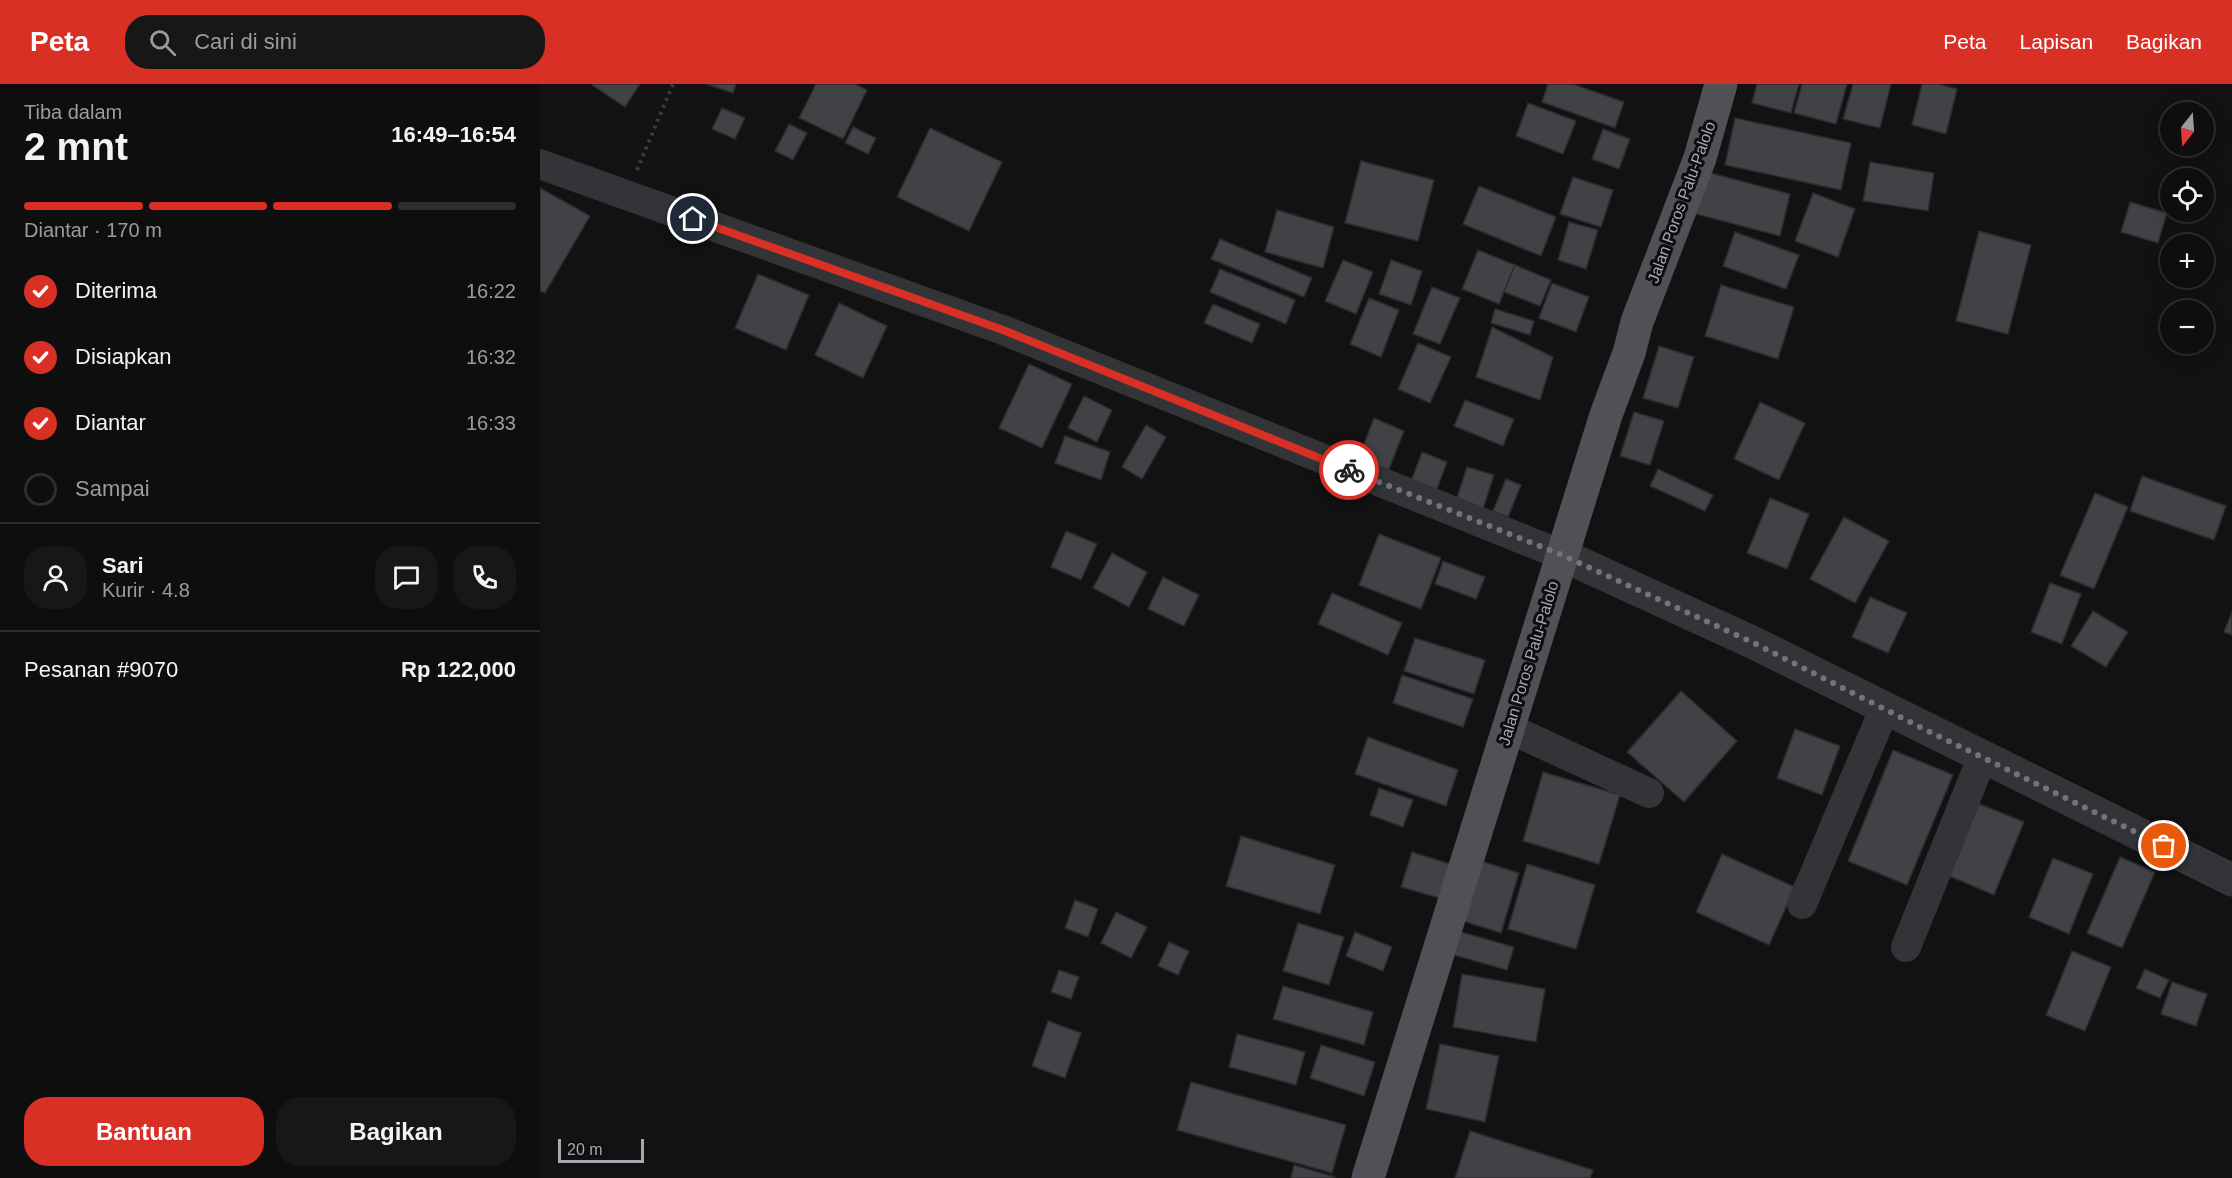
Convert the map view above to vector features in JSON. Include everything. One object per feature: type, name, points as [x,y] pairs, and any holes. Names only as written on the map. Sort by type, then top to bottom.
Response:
[{"type":"main road","name":"Jalan Poros Palu-Palolo","points":[[1368,1178],[1637,322],[1700,158],[1721,84]]},
{"type":"street","points":[[540,164],[1003,330],[1562,555],[1754,643],[1884,710],[2232,880]]},
{"type":"street","points":[[1802,904],[1884,710]]},
{"type":"street","points":[[1508,728],[1650,793]]},
{"type":"street","points":[[1906,947],[1983,758]]},
{"type":"path","points":[[627,195],[673,84]]},
{"type":"building","points":[[593,84],[640,84],[625,107]]},
{"type":"building","points":[[706,84],[736,84],[733,93]]},
{"type":"building","points":[[816,84],[855,84],[867,90],[843,139],[799,118]]},
{"type":"building","points":[[1548,84],[1573,84],[1624,102],[1615,128],[1542,102]]},
{"type":"building","points":[[1757,84],[1799,84],[1791,113],[1752,103]]},
{"type":"building","points":[[1802,84],[1847,84],[1836,124],[1794,113]]},
{"type":"building","points":[[1853,84],[1891,84],[1880,128],[1843,119]]},
{"type":"building","points":[[1922,84],[1939,84],[1957,89],[1946,134],[1912,125]]},
{"type":"building","points":[[1528,103],[1576,121],[1563,154],[1516,136]]},
{"type":"building","points":[[722,108],[745,118],[735,139],[712,129]]},
{"type":"building","points":[[1735,118],[1851,143],[1841,190],[1725,165]]},
{"type":"building","points":[[789,124],[807,133],[793,160],[775,151]]},
{"type":"building","points":[[853,127],[876,138],[868,154],[845,143]]},
{"type":"building","points":[[930,128],[1002,162],[969,231],[897,197]]},
{"type":"building","points":[[1603,129],[1630,139],[1619,169],[1592,159]]},
{"type":"building","points":[[1361,161],[1434,180],[1418,241],[1345,223]]},
{"type":"building","points":[[1870,162],[1934,173],[1928,211],[1863,201]]},
{"type":"building","points":[[1707,172],[1790,194],[1780,236],[1696,214]]},
{"type":"building","points":[[1573,177],[1613,190],[1601,227],[1560,214]]},
{"type":"building","points":[[1479,186],[1556,217],[1541,256],[1463,224]]},
{"type":"building","points":[[540,188],[590,216],[545,293],[540,291]]},
{"type":"building","points":[[1813,193],[1855,209],[1838,257],[1795,241]]},
{"type":"building","points":[[2130,202],[2160,211],[2160,222],[2164,222],[2158,243],[2121,232]]},
{"type":"building","points":[[1277,210],[1334,227],[1323,268],[1265,252]]},
{"type":"building","points":[[1569,222],[1598,230],[1586,269],[1558,260]]},
{"type":"building","points":[[1979,231],[2031,245],[2008,334],[1956,321]]},
{"type":"building","points":[[1735,232],[1799,255],[1786,289],[1723,266]]},
{"type":"building","points":[[1220,239],[1312,278],[1304,297],[1211,259]]},
{"type":"building","points":[[1478,250],[1515,265],[1499,304],[1462,289]]},
{"type":"building","points":[[1343,260],[1373,272],[1356,314],[1325,301]]},
{"type":"building","points":[[1391,260],[1422,271],[1411,305],[1379,294]]},
{"type":"building","points":[[1515,265],[1551,280],[1540,306],[1504,292]]},
{"type":"building","points":[[1220,269],[1295,300],[1286,324],[1210,292]]},
{"type":"building","points":[[758,274],[809,295],[786,350],[735,328]]},
{"type":"building","points":[[1552,283],[1589,297],[1576,332],[1539,318]]},
{"type":"building","points":[[1721,285],[1794,307],[1778,359],[1705,336]]},
{"type":"building","points":[[1432,287],[1460,298],[1440,344],[1413,334]]},
{"type":"building","points":[[1369,298],[1399,310],[1381,357],[1350,344]]},
{"type":"building","points":[[839,303],[887,326],[863,378],[815,355]]},
{"type":"building","points":[[1213,304],[1260,324],[1252,343],[1204,323]]},
{"type":"building","points":[[1495,309],[1534,321],[1530,335],[1491,323]]},
{"type":"building","points":[[1492,327],[1553,357],[1540,400],[1476,377]]},
{"type":"building","points":[[1418,343],[1451,357],[1430,403],[1398,389]]},
{"type":"building","points":[[1659,346],[1694,357],[1678,408],[1643,398]]},
{"type":"building","points":[[1029,364],[1072,384],[1042,448],[999,428]]},
{"type":"building","points":[[1084,396],[1112,410],[1097,442],[1068,428]]},
{"type":"building","points":[[1465,400],[1514,419],[1503,446],[1454,426]]},
{"type":"building","points":[[1760,402],[1805,423],[1779,480],[1734,459]]},
{"type":"building","points":[[1634,412],[1664,421],[1650,465],[1620,456]]},
{"type":"building","points":[[1374,418],[1404,431],[1385,479],[1355,467]]},
{"type":"building","points":[[1146,425],[1166,437],[1142,479],[1122,467]]},
{"type":"building","points":[[1065,436],[1110,452],[1101,480],[1055,463]]},
{"type":"building","points":[[1422,452],[1447,462],[1435,494],[1410,484]]},
{"type":"building","points":[[1467,467],[1494,475],[1482,512],[1455,504]]},
{"type":"building","points":[[1658,469],[1713,495],[1705,511],[1650,486]]},
{"type":"building","points":[[2142,476],[2226,506],[2214,540],[2130,511]]},
{"type":"building","points":[[1506,479],[1521,485],[1508,517],[1493,511]]},
{"type":"building","points":[[2095,493],[2128,507],[2094,589],[2060,575]]},
{"type":"building","points":[[1770,498],[1809,514],[1787,569],[1747,553]]},
{"type":"building","points":[[1844,517],[1889,541],[1855,603],[1810,579]]},
{"type":"building","points":[[1066,531],[1097,544],[1081,580],[1051,567]]},
{"type":"building","points":[[1379,534],[1441,558],[1421,609],[1359,585]]},
{"type":"building","points":[[1112,553],[1147,572],[1129,607],[1093,588]]},
{"type":"building","points":[[1443,561],[1485,577],[1476,599],[1435,584]]},
{"type":"building","points":[[1163,577],[1199,595],[1184,626],[1148,609]]},
{"type":"building","points":[[2050,583],[2081,594],[2062,644],[2031,632]]},
{"type":"building","points":[[1332,593],[1402,623],[1388,655],[1318,624]]},
{"type":"building","points":[[1870,597],[1907,613],[1888,653],[1852,637]]},
{"type":"building","points":[[2093,611],[2128,632],[2106,667],[2071,646]]},
{"type":"building","points":[[2232,612],[2232,635],[2224,632]]},
{"type":"building","points":[[1415,638],[1485,660],[1474,694],[1404,671]]},
{"type":"building","points":[[1402,675],[1473,699],[1463,727],[1393,703]]},
{"type":"building","points":[[1681,691],[1737,741],[1684,802],[1627,752]]},
{"type":"building","points":[[1795,729],[1840,746],[1822,795],[1777,778]]},
{"type":"building","points":[[1368,737],[1458,770],[1446,806],[1355,774]]},
{"type":"building","points":[[1893,750],[1953,775],[1907,885],[1848,861]]},
{"type":"building","points":[[1543,772],[1620,795],[1599,864],[1523,841]]},
{"type":"building","points":[[1379,788],[1413,800],[1403,827],[1370,815]]},
{"type":"building","points":[[1977,803],[2024,822],[1994,895],[1947,875]]},
{"type":"building","points":[[1241,836],[1335,865],[1320,914],[1226,886]]},
{"type":"building","points":[[1412,852],[1450,864],[1439,898],[1401,887]]},
{"type":"building","points":[[1722,854],[1795,887],[1769,945],[1696,912]]},
{"type":"building","points":[[2120,857],[2155,872],[2122,948],[2087,933]]},
{"type":"building","points":[[2053,858],[2093,874],[2069,934],[2029,917]]},
{"type":"building","points":[[1481,861],[1519,873],[1501,933],[1463,921]]},
{"type":"building","points":[[1527,864],[1595,885],[1576,949],[1508,929]]},
{"type":"building","points":[[1075,900],[1098,909],[1088,937],[1065,928]]},
{"type":"building","points":[[1116,912],[1147,927],[1131,958],[1101,943]]},
{"type":"building","points":[[1298,923],[1344,937],[1329,985],[1283,971]]},
{"type":"building","points":[[1355,932],[1392,947],[1383,971],[1346,956]]},
{"type":"building","points":[[1461,932],[1514,947],[1507,970],[1454,955]]},
{"type":"building","points":[[1169,942],[1189,951],[1178,975],[1158,966]]},
{"type":"building","points":[[2072,951],[2111,967],[2085,1031],[2046,1015]]},
{"type":"building","points":[[2145,969],[2169,980],[2160,998],[2136,988]]},
{"type":"building","points":[[1059,970],[1079,977],[1071,999],[1051,992]]},
{"type":"building","points":[[1462,974],[1545,989],[1536,1042],[1453,1027]]},
{"type":"building","points":[[2172,982],[2207,994],[2196,1026],[2161,1014]]},
{"type":"building","points":[[1283,986],[1373,1012],[1364,1045],[1273,1019]]},
{"type":"building","points":[[1048,1021],[1081,1033],[1065,1078],[1032,1066]]},
{"type":"building","points":[[1237,1034],[1305,1052],[1296,1085],[1229,1067]]},
{"type":"building","points":[[1440,1044],[1499,1056],[1485,1122],[1426,1109]]},
{"type":"building","points":[[1321,1045],[1375,1062],[1364,1096],[1310,1078]]},
{"type":"building","points":[[1191,1082],[1346,1125],[1332,1173],[1177,1130]]},
{"type":"building","points":[[1470,1131],[1593,1170],[1590,1178],[1455,1178]]},
{"type":"building","points":[[1294,1165],[1335,1177],[1335,1178],[1291,1178]]},
{"type":"way so far","points":[[1349,470],[1562,555],[1754,643],[2164,846]]},
{"type":"route","points":[[693,219],[1003,330],[1349,470]]}]
